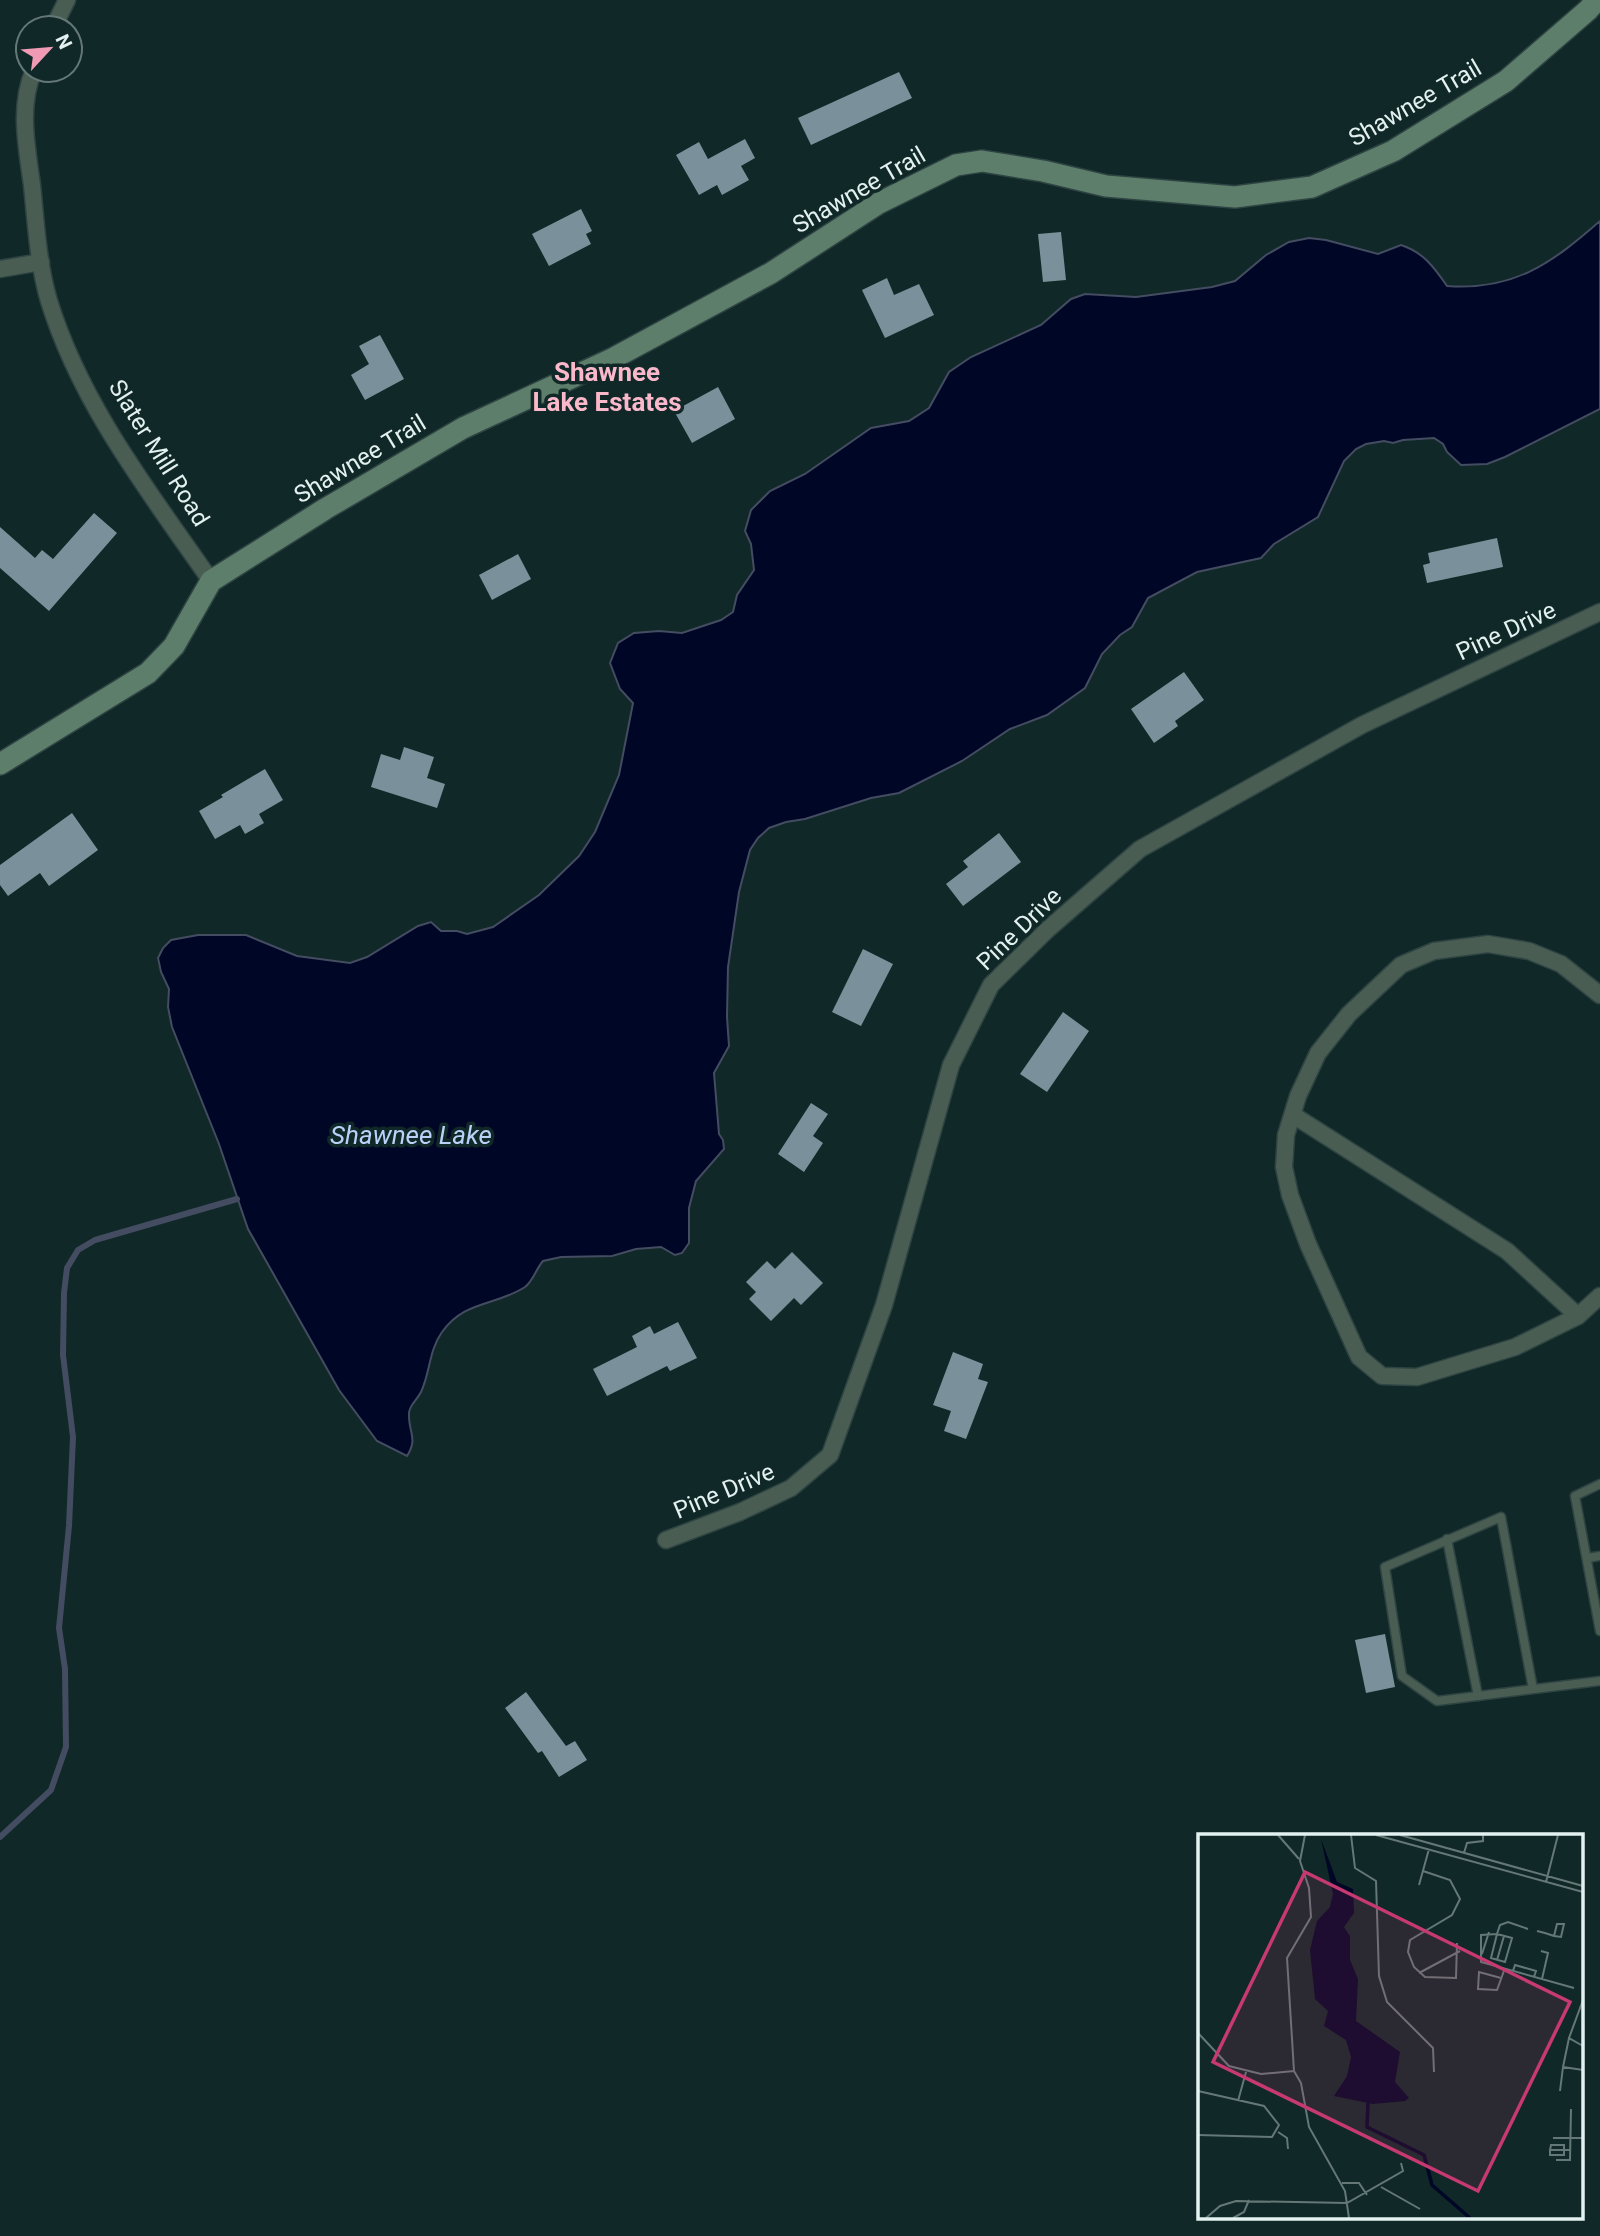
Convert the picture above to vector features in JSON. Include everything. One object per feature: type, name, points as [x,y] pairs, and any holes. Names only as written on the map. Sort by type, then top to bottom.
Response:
[{"type":"street","name":"Shawnee Trail","points":[[211,581],[314,516],[463,428],[636,346],[771,273],[879,203],[956,165],[982,161],[1043,171],[1106,186],[1235,197],[1312,187],[1393,151],[1506,81],[1597,0]]},
{"type":"street","name":"Slater Mill Road","points":[[29,84],[24,124],[41,262],[49,300],[76,370],[125,457],[211,581]]},
{"type":"street","points":[[0,269],[41,262]]},
{"type":"street","points":[[0,764],[148,674],[174,646],[211,581]]},
{"type":"street","name":"Pine Drive","points":[[666,1540],[740,1512],[790,1488],[830,1455],[884,1305],[951,1065],[991,985],[1000,976],[1047,930],[1140,849],[1362,725],[1600,612]]},
{"type":"street","points":[[1600,995],[1561,964],[1530,951],[1488,944],[1434,951],[1401,965],[1349,1014],[1318,1053],[1298,1096],[1286,1135],[1284,1167],[1290,1195],[1308,1244],[1359,1357],[1382,1376],[1417,1377],[1515,1347],[1578,1316],[1600,1296]]},
{"type":"street","points":[[1293,1115],[1507,1251],[1578,1316]]},
{"type":"lane","points":[[1600,1484],[1575,1496],[1600,1631]]},
{"type":"lane","points":[[1533,1689],[1502,1517],[1385,1567],[1402,1676],[1437,1701],[1600,1681]]},
{"type":"lane","points":[[1447,1539],[1478,1696]]},
{"type":"lane","points":[[1587,1558],[1600,1556]]},
{"type":"water","name":"Shawnee Lake","points":[[1600,221],[1600,409],[1487,464],[1461,465],[1447,452],[1443,444],[1434,438],[1393,443],[1384,441],[1356,449],[1344,461],[1318,517],[1274,544],[1261,558],[1197,572],[1148,598],[1132,627],[1102,654],[1085,688],[1047,715],[1010,729],[962,761],[899,793],[871,798],[805,819],[786,822],[769,828],[758,838],[750,850],[739,892],[728,967],[729,1046],[714,1073],[719,1134],[724,1149],[696,1181],[689,1208],[689,1243],[682,1253],[675,1255],[661,1247],[636,1249],[612,1256],[561,1257],[543,1261],[525,1287],[461,1314],[442,1332],[421,1392],[409,1412],[412,1445],[407,1456],[377,1441],[339,1390],[248,1229],[219,1144],[172,1027],[168,1007],[169,989],[158,958],[171,940],[198,935],[246,935],[297,956],[350,963],[367,957],[418,926],[431,922],[441,931],[467,934],[493,927],[539,895],[579,856],[595,832],[619,775],[633,703],[620,689],[610,663],[618,643],[634,633],[682,633],[721,620],[733,612],[737,595],[754,570],[751,544],[745,531],[751,510],[770,491],[805,474],[871,428],[909,421],[929,408],[949,372],[971,357],[1041,325],[1071,299],[1085,294],[1136,297],[1212,287],[1235,281],[1266,255],[1289,242],[1309,238],[1378,254],[1401,245],[1427,261],[1447,286],[1492,284],[1531,271],[1565,250]]},
{"type":"building","points":[[899,72],[912,98],[811,145],[798,118]]},
{"type":"building","points":[[745,139],[755,158],[741,166],[749,180],[722,195],[717,185],[699,195],[676,155],[699,142],[708,159]]},
{"type":"building","points":[[581,209],[592,231],[586,234],[591,244],[549,266],[532,234]]},
{"type":"building","points":[[1061,232],[1066,280],[1043,282],[1038,234]]},
{"type":"building","points":[[887,278],[894,295],[919,284],[934,315],[885,338],[862,290]]},
{"type":"building","points":[[380,335],[404,379],[365,400],[351,375],[369,364],[359,346]]},
{"type":"building","points":[[718,387],[735,419],[692,443],[674,411]]},
{"type":"building","points":[[94,513],[117,533],[49,611],[0,568],[0,527],[35,558],[42,550],[53,559]]},
{"type":"building","points":[[1497,538],[1503,567],[1427,583],[1423,565],[1430,563],[1428,553]]},
{"type":"building","points":[[518,554],[531,579],[492,600],[479,575]]},
{"type":"building","points":[[1184,672],[1204,700],[1175,721],[1178,726],[1154,743],[1131,709]]},
{"type":"building","points":[[404,747],[434,757],[427,778],[445,784],[437,808],[371,787],[381,754],[400,760]]},
{"type":"building","points":[[265,769],[283,800],[259,814],[264,823],[245,834],[240,825],[215,839],[199,811]]},
{"type":"building","points":[[72,813],[98,850],[49,886],[40,873],[8,896],[0,885],[0,865]]},
{"type":"building","points":[[999,833],[1021,862],[963,906],[946,884],[968,867],[963,861]]},
{"type":"building","points":[[863,949],[893,964],[861,1026],[832,1012]]},
{"type":"building","points":[[1063,1012],[1089,1031],[1047,1092],[1020,1074]]},
{"type":"building","points":[[811,1103],[828,1114],[813,1136],[823,1143],[804,1172],[778,1154]]},
{"type":"building","points":[[792,1252],[823,1283],[801,1305],[794,1298],[771,1321],[749,1299],[756,1292],[746,1282],[767,1261],[775,1269]]},
{"type":"building","points":[[678,1322],[697,1358],[670,1371],[667,1366],[607,1396],[593,1369],[637,1347],[632,1336],[650,1326],[654,1334]]},
{"type":"building","points":[[953,1352],[983,1364],[978,1379],[988,1382],[966,1439],[944,1431],[951,1411],[933,1405]]},
{"type":"building","points":[[1385,1634],[1395,1687],[1366,1693],[1355,1640]]},
{"type":"building","points":[[526,1692],[566,1746],[575,1741],[587,1760],[559,1777],[542,1751],[538,1753],[505,1708]]},
{"type":"waterway","points":[[0,1837],[51,1790],[66,1747],[65,1669],[59,1628],[69,1526],[73,1437],[63,1355],[67,1268],[78,1250],[95,1240],[237,1199]]},
{"type":"district","name":"Shawnee Lake Estates","points":[[607,387]]}]
